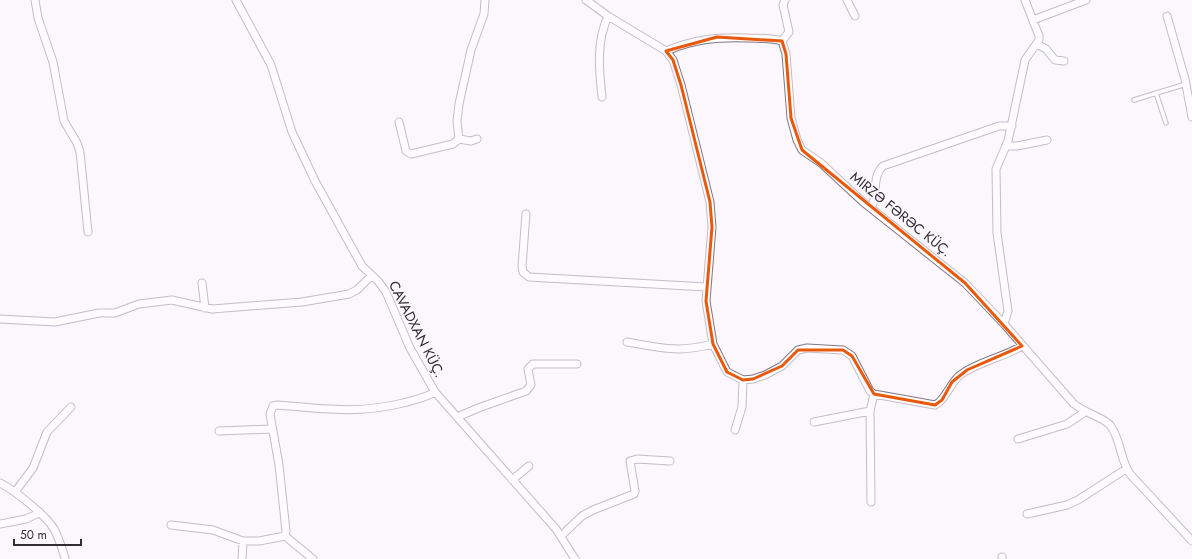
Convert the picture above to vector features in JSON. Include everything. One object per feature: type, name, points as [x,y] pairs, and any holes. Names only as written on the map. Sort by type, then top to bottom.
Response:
[{"type":"street","points":[[35,0],[38,18],[53,62],[64,121],[77,143],[80,152],[88,232]]},
{"type":"street","name":"CAVADXAN KÜÇ.","points":[[236,0],[271,65],[297,144],[357,258],[386,292],[410,348],[435,392],[561,536],[575,559]]},
{"type":"street","points":[[459,139],[457,121],[459,104],[471,50],[484,14],[485,0]]},
{"type":"street","points":[[586,0],[608,16],[666,51],[673,60],[682,85],[710,202],[712,227],[706,287],[709,328],[713,344],[727,372],[743,380],[759,377],[775,371],[798,350],[838,349],[843,350],[852,356],[867,386],[874,394],[887,398],[906,399],[935,405],[942,400],[952,382],[967,370],[1008,354],[1022,346]]},
{"type":"street","points":[[666,51],[686,43],[717,37],[765,38],[782,41],[789,32],[784,11],[784,0]]},
{"type":"street","points":[[847,0],[855,16]]},
{"type":"street","points":[[1004,324],[1008,311],[997,233],[995,201],[997,165],[1006,146],[1012,126],[1025,60],[1030,51],[1037,44],[1039,36],[1025,0]]},
{"type":"street","points":[[1033,20],[1086,0]]},
{"type":"street","points":[[602,97],[598,65],[599,48],[602,32],[608,16]]},
{"type":"street","points":[[1167,16],[1190,95],[1192,117]]},
{"type":"street","name":"MIRZƏ FƏRƏC KÜÇ.","points":[[782,41],[786,54],[791,118],[799,145],[805,153],[821,164],[871,208],[965,283],[1004,324],[1073,403],[1085,412],[1109,424],[1115,434],[1126,469],[1192,541]]},
{"type":"street","points":[[1037,44],[1046,49],[1055,60],[1064,60]]},
{"type":"street","points":[[399,122],[406,151],[411,154],[452,144],[459,139],[471,141],[477,139]]},
{"type":"street","points":[[871,208],[876,197],[877,173],[883,166],[999,126],[1012,126]]},
{"type":"street","points":[[1006,146],[1017,146],[1047,140]]},
{"type":"street","points":[[526,214],[522,266],[523,272],[528,277],[706,287]]},
{"type":"street","points":[[0,319],[55,322],[99,313],[115,313],[139,304],[172,300],[186,302],[205,308],[226,309],[302,302],[342,296],[357,290],[371,276]]},
{"type":"street","points":[[202,283],[205,308]]},
{"type":"street","points":[[627,342],[678,350],[713,344]]},
{"type":"street","points":[[457,417],[526,391],[531,385],[528,369],[533,364],[577,364]]},
{"type":"street","points":[[735,430],[742,407],[743,380]]},
{"type":"street","points":[[284,536],[286,522],[270,409],[273,406],[278,405],[323,410],[367,410],[413,400],[435,392]]},
{"type":"street","points":[[871,502],[870,411],[874,394]]},
{"type":"street","points":[[15,492],[33,468],[47,432],[71,407]]},
{"type":"street","points":[[814,422],[870,411]]},
{"type":"street","points":[[1018,439],[1067,424],[1085,412]]},
{"type":"street","points":[[219,431],[272,428]]},
{"type":"street","points":[[561,536],[582,516],[593,510],[634,494],[635,491],[630,461],[637,459],[670,461]]},
{"type":"street","points":[[512,480],[529,466]]},
{"type":"street","points":[[1027,514],[1072,502],[1126,469]]},
{"type":"street","points":[[0,483],[15,492],[39,513],[53,528],[65,558]]},
{"type":"street","points":[[0,524],[26,519],[39,513]]},
{"type":"street","points":[[171,525],[213,530],[243,541],[259,541],[284,536],[313,559]]},
{"type":"street","points":[[242,559],[243,541]]},
{"type":"lane","points":[[1134,100],[1186,84]]},
{"type":"lane","points":[[1156,93],[1166,123]]},
{"type":"highlighted area","points":[[717,37],[782,41],[786,54],[791,118],[802,150],[965,283],[1022,346],[967,370],[952,382],[942,400],[935,405],[874,394],[852,356],[843,350],[798,350],[782,366],[753,379],[743,380],[727,372],[713,344],[706,301],[712,227],[710,202],[681,85],[673,60],[666,51]]}]
